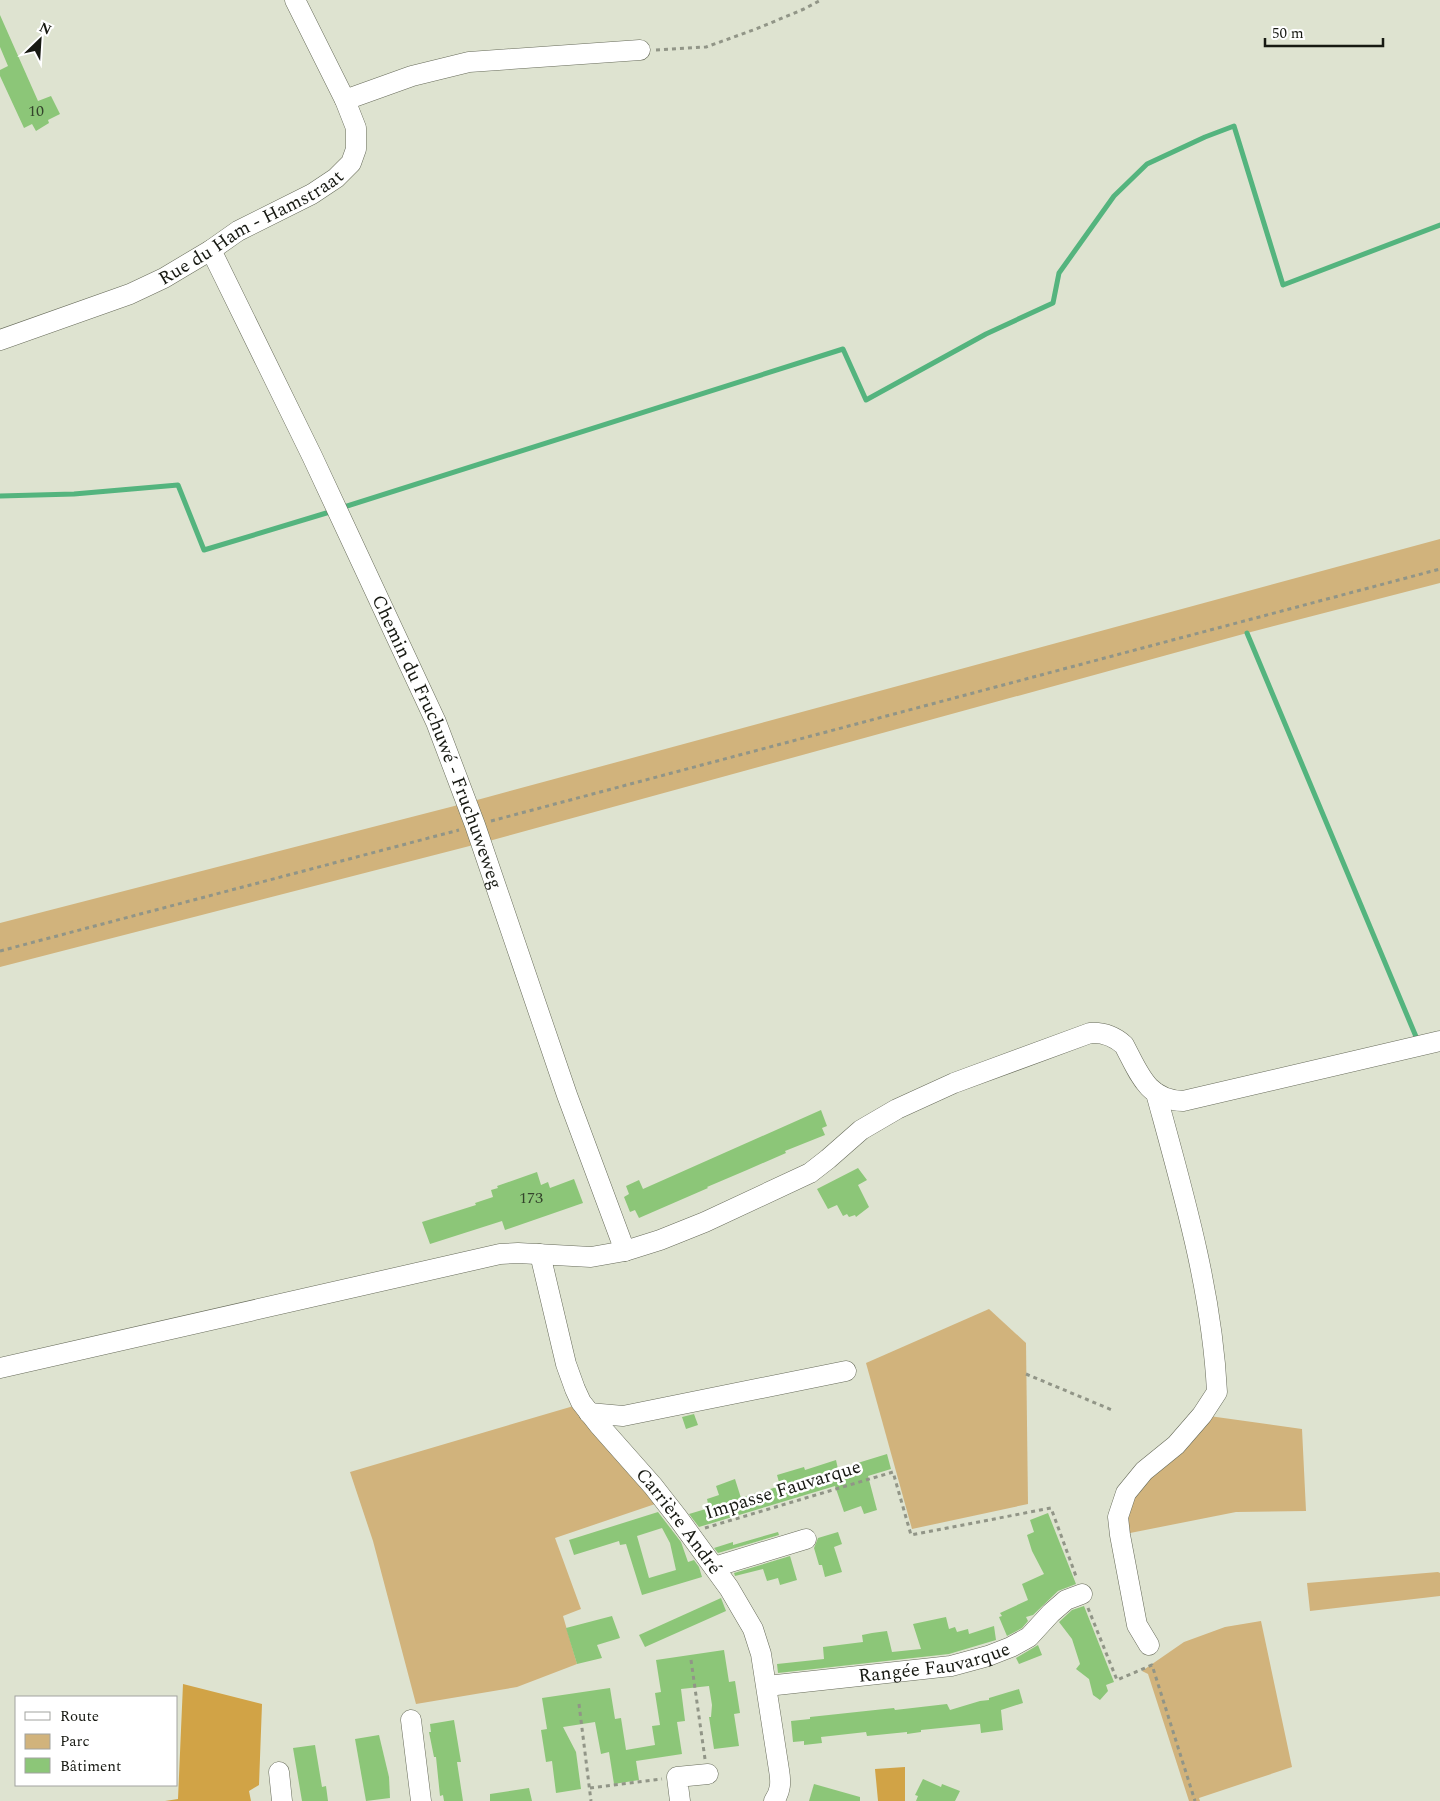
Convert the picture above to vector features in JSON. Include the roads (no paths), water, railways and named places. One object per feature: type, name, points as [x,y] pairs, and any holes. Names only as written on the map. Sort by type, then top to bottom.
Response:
[{"type":"street","name":"Rue du Ham - Hamstraat","points":[[0,340],[130,294],[164,278],[211,250],[238,231],[312,194],[336,178],[351,163],[356,149],[356,128],[345,100],[295,0]]},
{"type":"street","points":[[345,100],[405,79],[469,62],[640,50]]},
{"type":"street","name":"Chemin du Fruchuwé - Fruchuweweg","points":[[211,250],[263,353],[436,722],[475,825],[567,1096],[624,1252]]},
{"type":"street","points":[[0,1368],[500,1254],[590,1257],[624,1252],[705,1222],[803,1176],[828,1159],[861,1130],[913,1101],[954,1083],[1082,1035],[1097,1032],[1119,1040],[1124,1045],[1144,1082],[1156,1093],[1173,1100],[1193,1100],[1440,1041]]},
{"type":"street","points":[[1149,1645],[1137,1625],[1118,1517],[1126,1493],[1144,1472],[1176,1445],[1202,1415],[1217,1392],[1212,1328],[1202,1268],[1156,1093]]},
{"type":"street","name":"Carrière André","points":[[540,1254],[569,1376],[581,1402],[653,1486],[692,1537],[740,1603],[753,1629],[761,1654],[767,1686],[781,1783],[774,1801]]},
{"type":"street","points":[[589,1413],[623,1416],[846,1371]]},
{"type":"street","points":[[714,1567],[806,1539]]},
{"type":"street","name":"Rangée Fauvarque","points":[[767,1686],[946,1667],[988,1656],[1011,1647],[1029,1637],[1066,1600],[1082,1594]]},
{"type":"street","points":[[411,1720],[422,1801]]},
{"type":"street","points":[[279,1772],[282,1801]]},
{"type":"street","points":[[680,1801],[677,1777],[708,1774]]},
{"type":"waterway","points":[[341,508],[843,349],[866,400],[986,334],[1053,303],[1059,273],[1114,196],[1147,164],[1205,137],[1234,126],[1283,285],[1440,225]]},
{"type":"waterway","points":[[0,496],[74,494],[178,485],[204,550],[333,511]]},
{"type":"waterway","points":[[1247,633],[1417,1039]]}]
